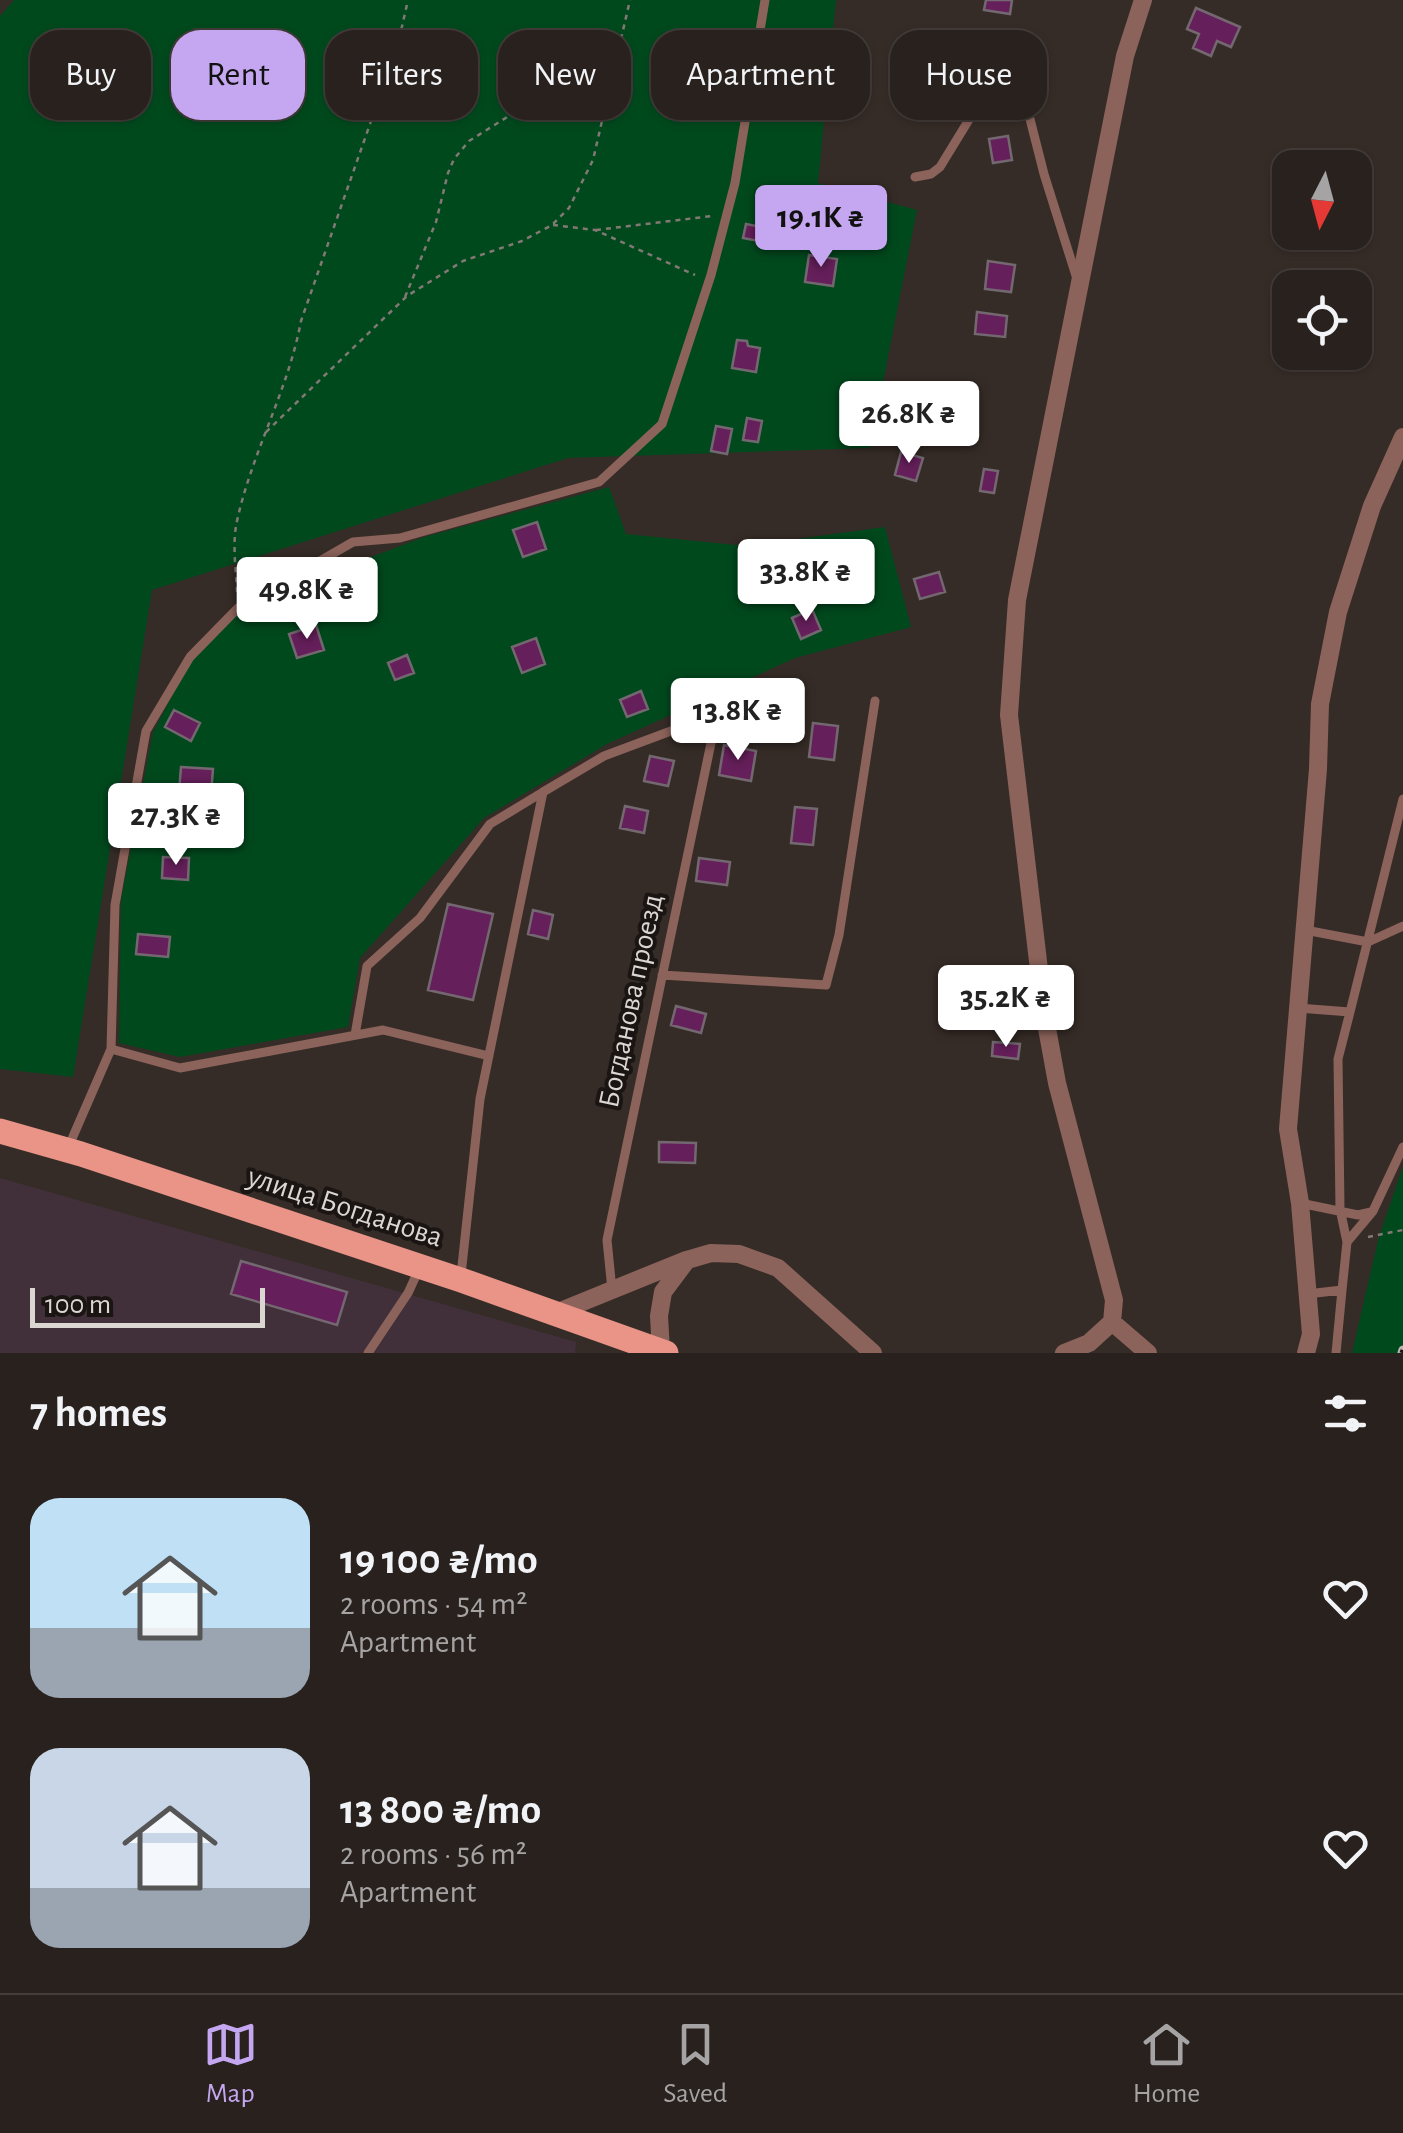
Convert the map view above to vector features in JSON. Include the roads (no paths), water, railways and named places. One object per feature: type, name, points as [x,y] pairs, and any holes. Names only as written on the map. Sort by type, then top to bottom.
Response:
[{"type":"main road","name":"улица Богданова","points":[[0,1131],[558,1312],[617,1344],[664,1352]]},
{"type":"street","points":[[1064,1353],[1089,1343],[1112,1322],[1114,1300],[1056,1083],[1009,716],[1017,600],[1125,56],[1143,0]]},
{"type":"street","points":[[1306,1353],[1311,1334],[1300,1203],[1288,1129],[1320,704],[1338,612],[1372,506],[1403,437]]},
{"type":"street","points":[[558,1312],[687,1260],[711,1253],[739,1254],[778,1268],[873,1353]]},
{"type":"street","points":[[664,1352],[659,1316],[662,1292],[687,1260]]},
{"type":"street","points":[[1112,1322],[1148,1353]]},
{"type":"lane","points":[[67,1150],[111,1049],[115,905],[146,731],[190,658],[238,608],[353,542],[400,538],[599,482],[662,424],[727,214],[765,0]]},
{"type":"lane","points":[[915,177],[931,174],[940,167],[970,118],[992,96],[1006,92],[1019,98],[1030,119],[1079,287]]},
{"type":"lane","points":[[662,975],[826,985],[840,935],[875,701]]},
{"type":"lane","name":"Богданова проезд","points":[[543,792],[604,756],[703,719],[715,724],[607,1240],[612,1290]]},
{"type":"lane","points":[[355,1036],[367,966],[420,918],[490,824],[543,792]]},
{"type":"lane","points":[[460,1280],[480,1099],[543,792]]},
{"type":"lane","points":[[1336,1353],[1347,1242],[1340,1208],[1338,1059],[1403,798]]},
{"type":"lane","points":[[1304,930],[1368,942],[1403,926]]},
{"type":"lane","points":[[1298,1008],[1350,1012]]},
{"type":"lane","points":[[111,1049],[180,1068],[383,1030],[488,1056]]},
{"type":"lane","points":[[1347,1242],[1373,1211],[1403,1147]]},
{"type":"lane","points":[[1300,1203],[1340,1208],[1358,1215],[1373,1211]]},
{"type":"lane","points":[[368,1353],[408,1293],[420,1266]]},
{"type":"lane","points":[[1307,1294],[1342,1290]]}]
